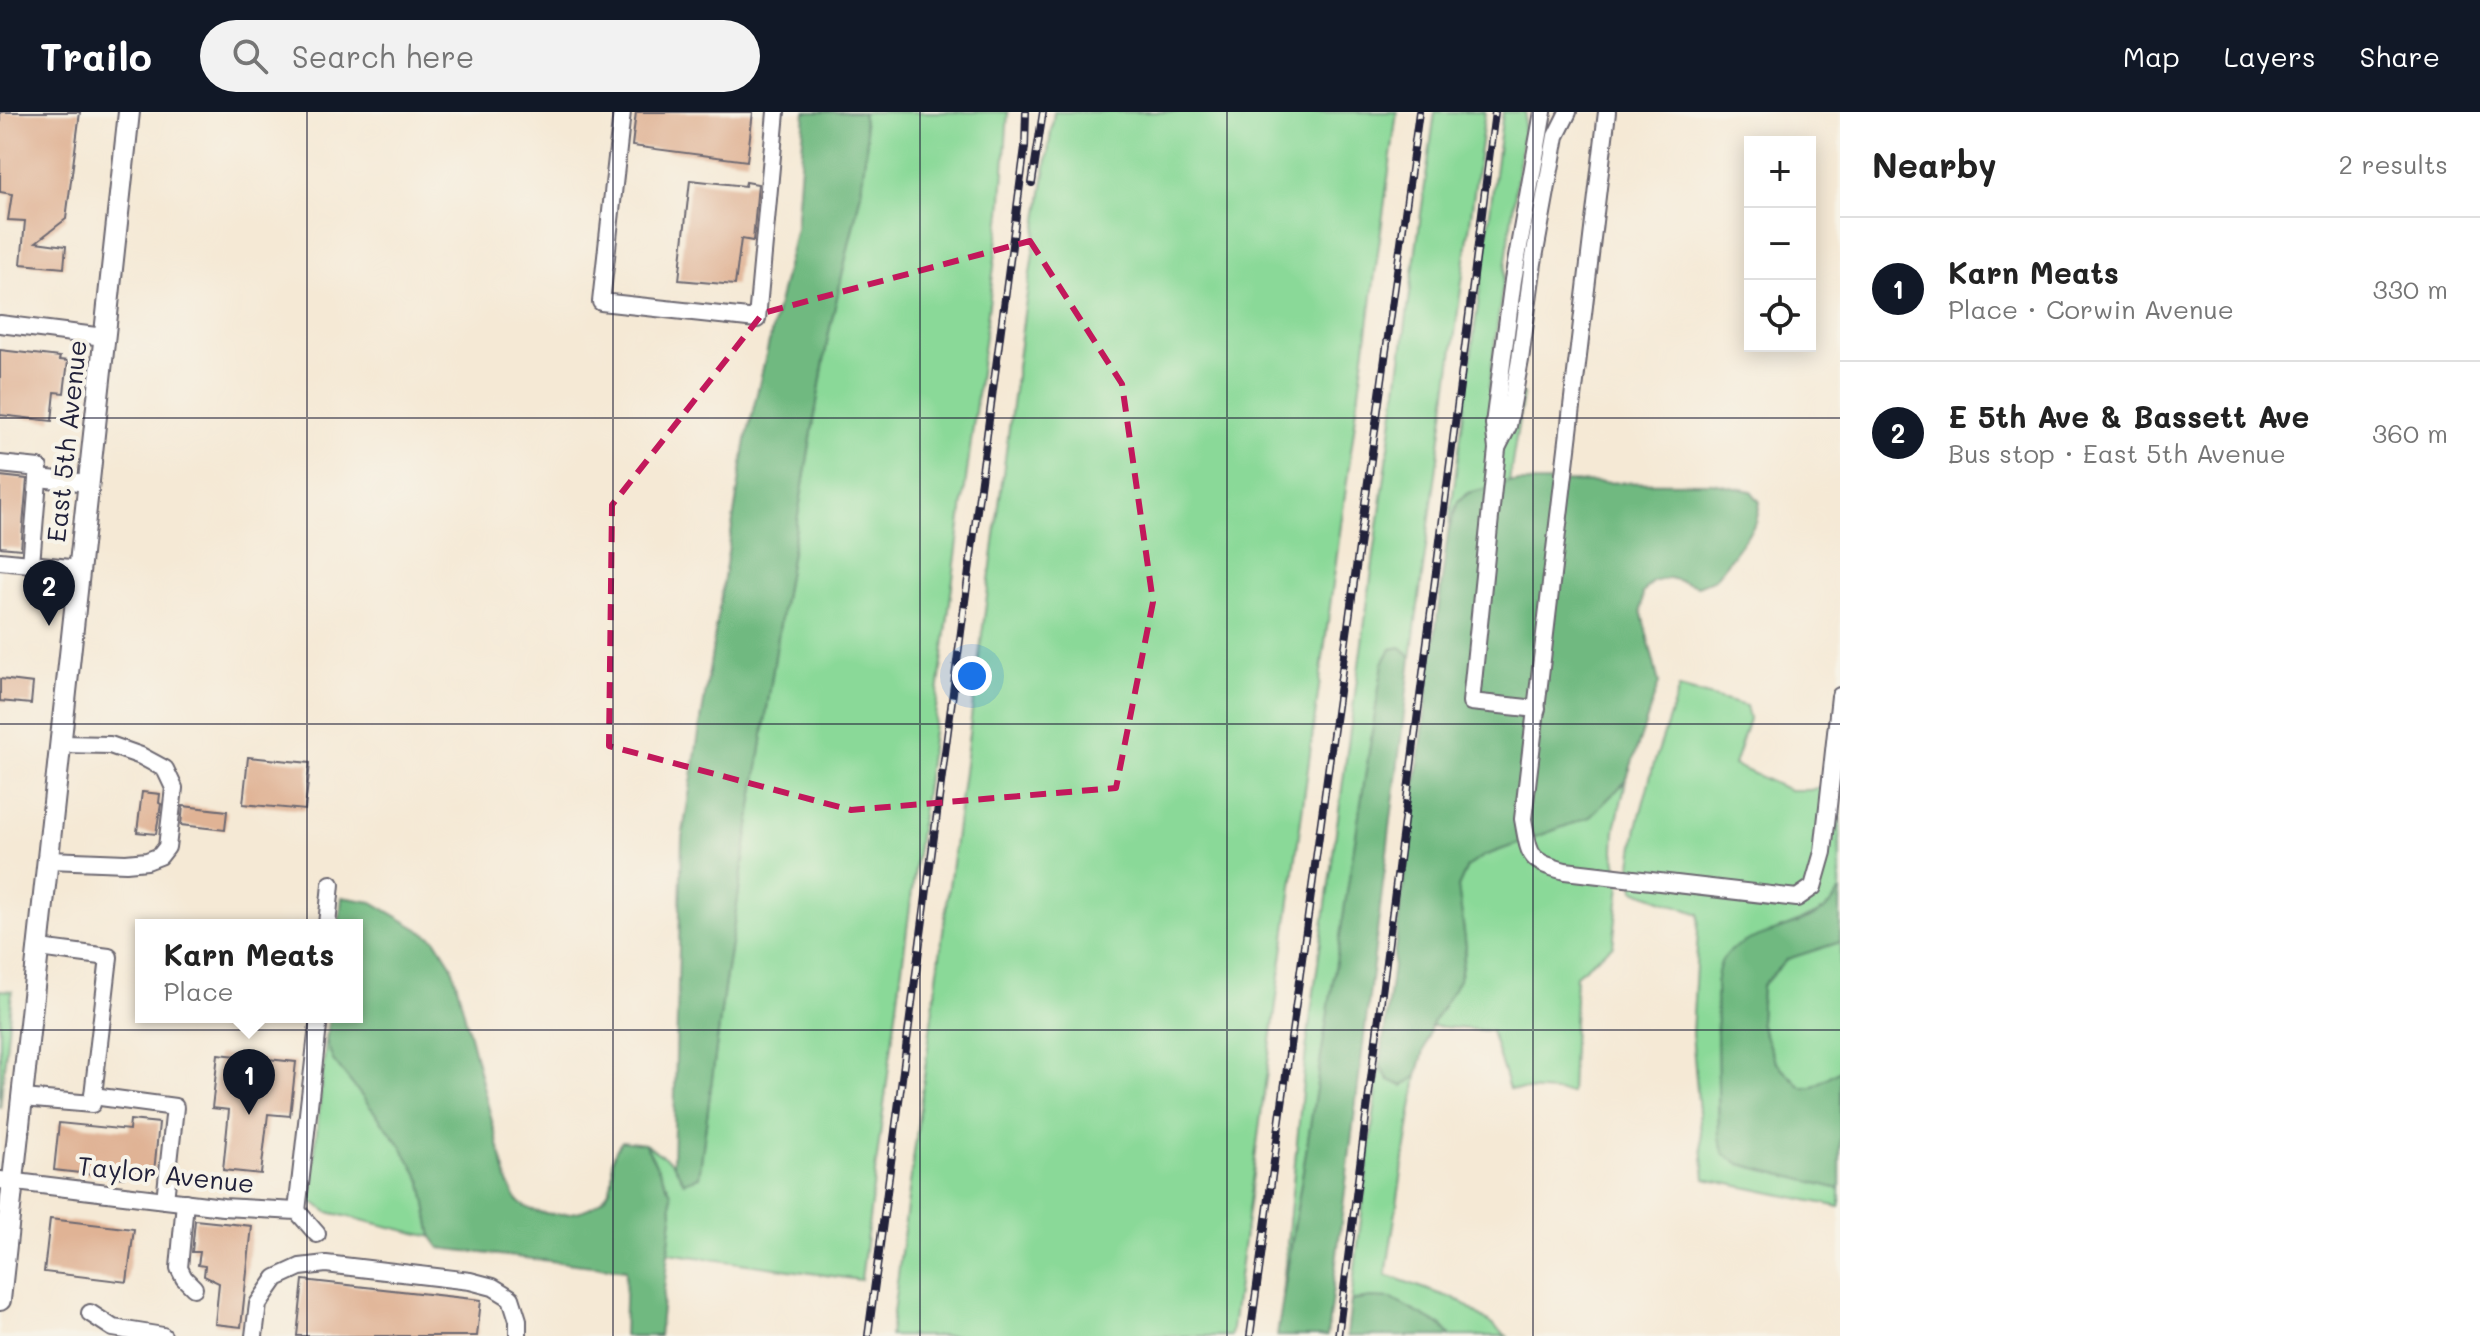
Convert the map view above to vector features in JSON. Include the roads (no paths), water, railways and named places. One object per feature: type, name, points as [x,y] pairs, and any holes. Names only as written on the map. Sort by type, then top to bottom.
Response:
[{"type":"main road","name":"East 5th Avenue","points":[[0,1300],[6,1181],[23,1098],[129,112]]},
{"type":"street","points":[[622,112],[601,302],[757,319],[776,112]]},
{"type":"street","points":[[1537,709],[1471,702],[1497,449],[1494,424],[1513,280],[1543,112]]},
{"type":"street","points":[[1497,449],[1508,426],[1556,136],[1568,112]]},
{"type":"street","points":[[1607,112],[1523,819],[1529,851],[1540,864],[1565,871],[1797,898],[1813,887],[1823,852],[1840,696]]},
{"type":"street","points":[[0,324],[104,337]]},
{"type":"street","points":[[0,464],[39,468],[31,564]]},
{"type":"street","points":[[38,478],[89,483]]},
{"type":"street","points":[[0,561],[80,569]]},
{"type":"street","points":[[49,860],[126,863],[160,856],[167,847],[174,788],[165,769],[141,756],[110,745],[61,744]]},
{"type":"street","points":[[328,919],[331,884]]},
{"type":"street","points":[[23,1098],[92,1104],[109,957],[39,948]]},
{"type":"street","points":[[317,1234],[297,1211],[318,1023]]},
{"type":"street","points":[[93,1096],[175,1107],[165,1200]]},
{"type":"street","name":"Taylor Avenue","points":[[6,1181],[165,1200],[297,1211]]},
{"type":"street","points":[[185,1202],[179,1268],[194,1288]]},
{"type":"street","points":[[254,1336],[258,1304],[276,1278],[300,1267],[326,1264],[470,1281],[493,1287],[511,1298],[518,1320],[518,1336]]},
{"type":"street","points":[[90,1313],[113,1328],[163,1336]]},
{"type":"railway","points":[[868,1336],[1025,147],[1026,112]]},
{"type":"railway","points":[[1032,183],[1043,112]]},
{"type":"railway","points":[[1250,1336],[1419,112]]},
{"type":"railway","points":[[1338,1336],[1495,112]]},
{"type":"place","name":"E 5th Ave & Bassett Ave","points":[[49,626]]},
{"type":"place","name":"Karn Meats","points":[[249,1115]]}]
